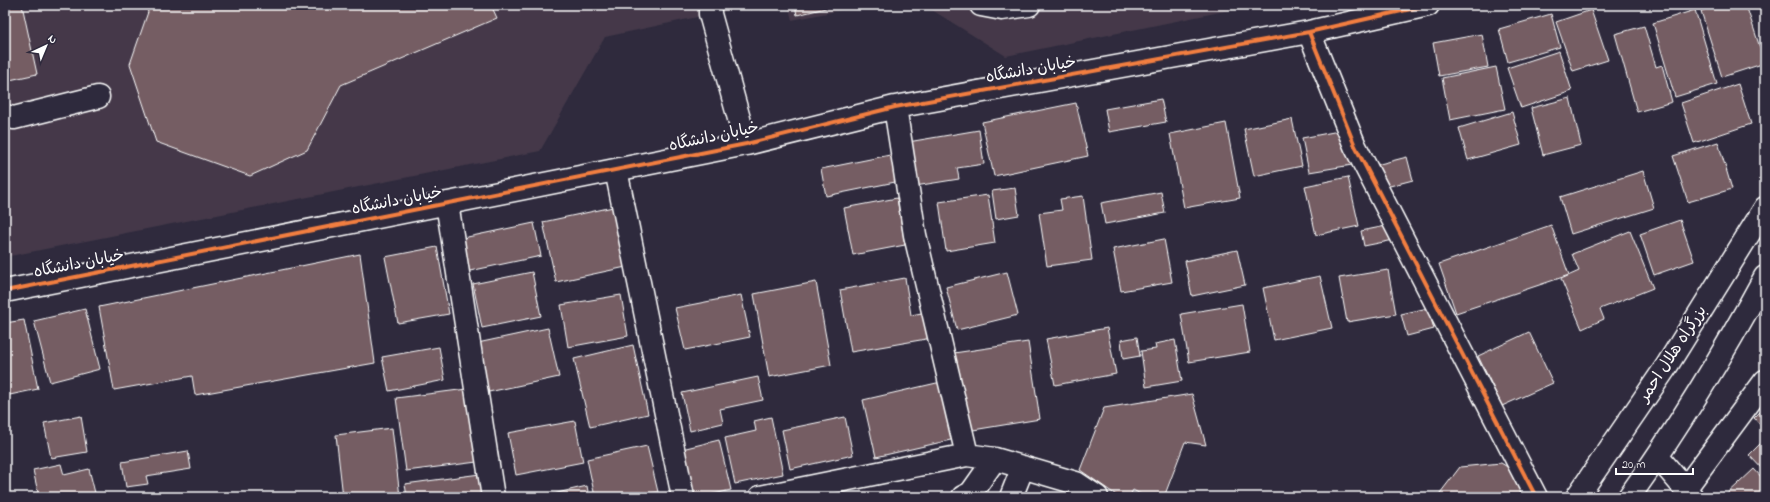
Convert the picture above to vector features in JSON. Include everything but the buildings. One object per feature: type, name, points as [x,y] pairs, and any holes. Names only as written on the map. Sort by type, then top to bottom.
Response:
[{"type":"main road","points":[[710,5],[710,14],[746,144]]},
{"type":"main road","points":[[981,5],[1002,9],[1029,5]]},
{"type":"main road","name":"خیابان دانشگاه","points":[[5,291],[746,144],[895,107],[1309,32],[1428,5]]},
{"type":"main road","points":[[1309,32],[1355,146],[1536,497]]},
{"type":"main road","points":[[5,116],[14,118],[98,97]]},
{"type":"main road","points":[[895,107],[915,235],[967,455]]},
{"type":"main road","points":[[616,170],[683,497]]},
{"type":"main road","points":[[447,203],[493,497]]},
{"type":"main road","name":"بزرگراه هلال احمر","points":[[1577,497],[1666,367],[1765,208]]},
{"type":"main road","points":[[1630,497],[1658,457],[1746,312],[1765,277]]},
{"type":"main road","points":[[1658,457],[1689,493],[1765,381]]},
{"type":"main road","points":[[760,497],[967,455],[995,459],[1076,484],[1097,497]]},
{"type":"main road","points":[[963,497],[971,493],[995,459]]},
{"type":"main road","points":[[1011,497],[1023,467]]},
{"type":"shaded area","points":[[5,5],[753,5],[605,37],[540,151],[5,257]]},
{"type":"shaded area","points":[[788,5],[867,5],[792,20]]},
{"type":"shaded area","points":[[924,5],[1254,5],[1006,56]]},
{"type":"cycle path","points":[[5,291],[746,144],[895,107],[1309,32],[1428,5]]},
{"type":"cycle path","points":[[1309,32],[1355,146],[1536,497]]}]
